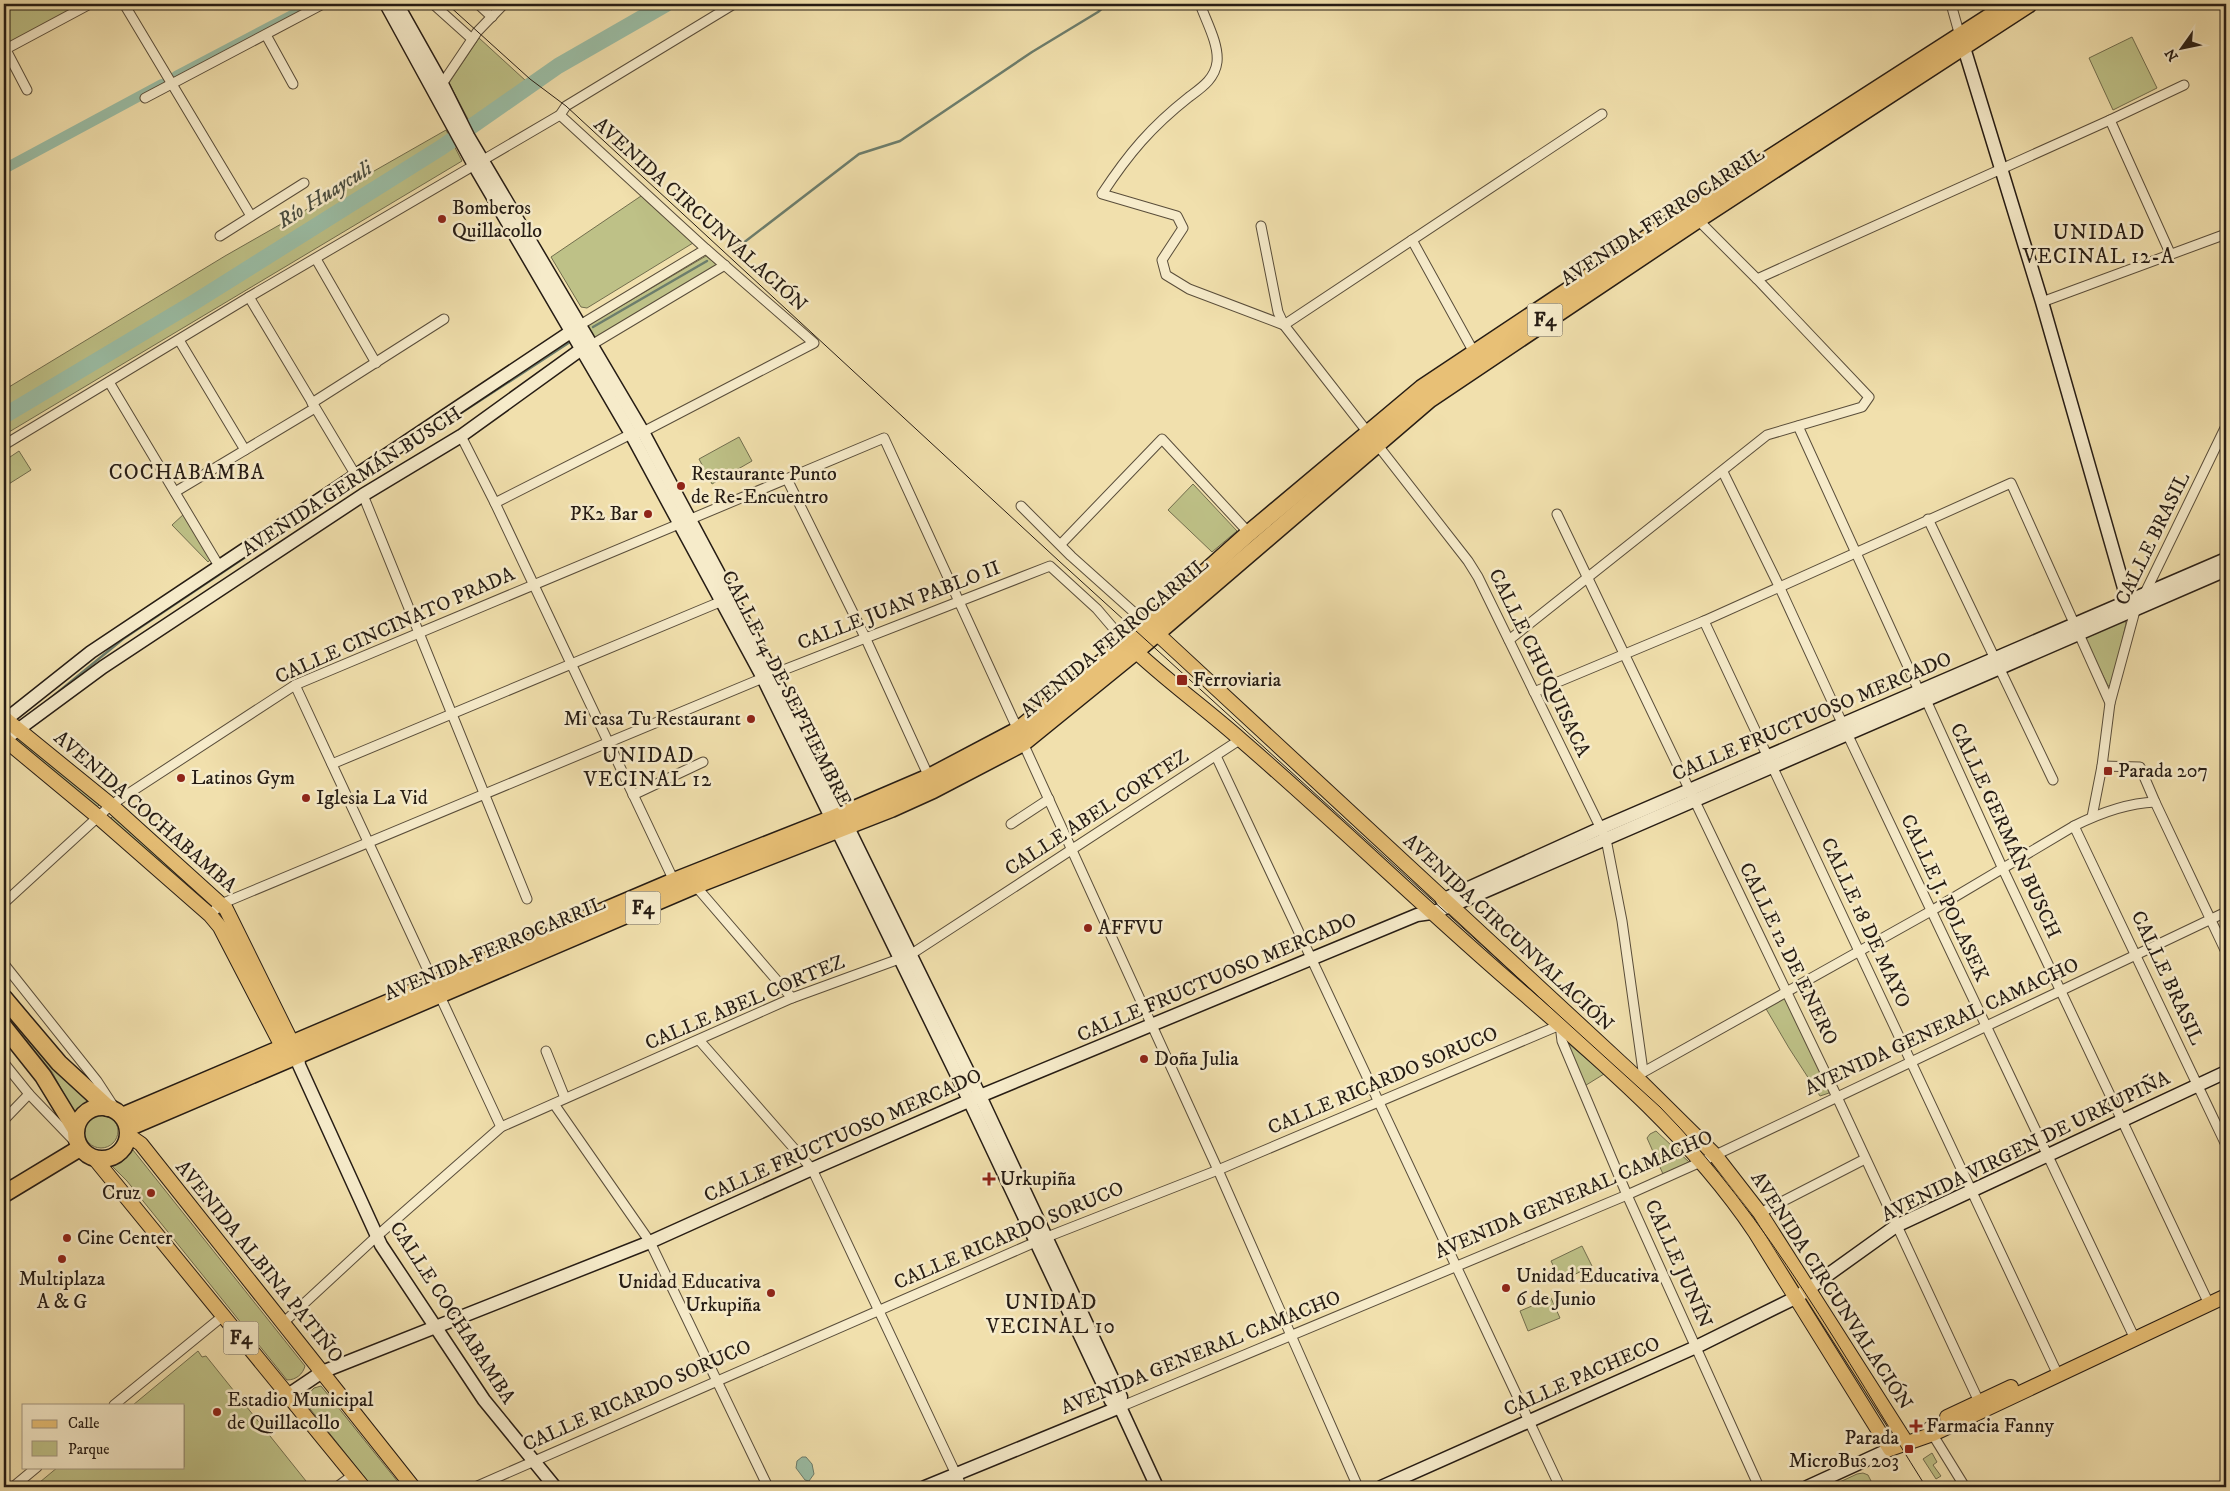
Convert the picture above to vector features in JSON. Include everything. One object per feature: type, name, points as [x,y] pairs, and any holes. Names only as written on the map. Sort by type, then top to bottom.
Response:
[{"type":"highway","name":"AVENIDA FERROCARRIL","points":[[1962,41],[2009,4]]},
{"type":"highway","name":"AVENIDA FERROCARRIL","points":[[121,1120],[292,1054],[435,990],[684,884],[839,823],[934,790],[1020,737],[1131,647],[1372,439],[1422,388],[1477,358],[1693,215],[1962,41],[2029,4]]},
{"type":"highway","name":"AVENIDA FERROCARRIL","points":[[1152,629],[1249,533],[1372,439]]},
{"type":"highway","name":"AVENIDA FERROCARRIL","points":[[839,823],[930,777],[1020,737]]},
{"type":"highway","name":"F4","points":[[4,998],[59,1063],[121,1120]]},
{"type":"highway","name":"F4","points":[[4,1027],[43,1076],[87,1155],[95,1159]]},
{"type":"highway","name":"F4","points":[[4,1194],[78,1141],[80,1119],[88,1110],[100,1107],[121,1120]]},
{"type":"highway","points":[[95,1159],[106,1160],[120,1153],[126,1145],[121,1120]]},
{"type":"main road","name":"CALLE 14 DE SEPTIEMBRE","points":[[386,4],[438,86]]},
{"type":"main road","name":"CALLE 14 DE SEPTIEMBRE","points":[[397,4],[462,133],[588,346],[637,433],[768,677],[975,1099],[1041,1239],[1111,1401],[1120,1406],[1158,1487]]},
{"type":"main road","points":[[1962,41],[2132,605]]},
{"type":"main road","name":"AVENIDA GERMÁN BUSCH","points":[[5,719],[91,652],[576,328]]},
{"type":"main road","name":"AVENIDA GERMÁN BUSCH","points":[[4,740],[98,670],[363,495],[461,436],[588,346]]},
{"type":"main road","name":"CALLE FRUCTUOSO MERCADO","points":[[2132,605],[2145,594],[2226,559]]},
{"type":"main road","name":"CALLE FRUCTUOSO MERCADO","points":[[288,1395],[322,1372],[650,1242],[812,1169],[1434,907],[2075,629],[2132,605],[2226,570]]},
{"type":"main road","name":"AVENIDA CIRCUNVALACIÓN","points":[[1152,629],[1434,907],[1630,1089],[1709,1158],[1890,1449]]},
{"type":"main road","name":"AVENIDA CIRCUNVALACIÓN","points":[[1131,647],[1241,739],[1434,907],[1639,1074],[1709,1158],[1760,1213],[1810,1288],[1906,1442]]},
{"type":"main road","name":"AVENIDA COCHABAMBA","points":[[5,719],[111,804],[221,904],[230,916],[292,1054]]},
{"type":"main road","name":"AVENIDA COCHABAMBA","points":[[4,740],[97,816],[210,915],[220,927],[292,1054]]},
{"type":"main road","name":"CALLE COCHABAMBA","points":[[292,1054],[380,1245],[484,1400],[555,1487]]},
{"type":"main road","name":"AVENIDA VIRGEN DE URKUPIÑA","points":[[1797,1297],[1896,1226],[2226,1072]]},
{"type":"main road","name":"AVENIDA ALBINA PATIÑO","points":[[121,1120],[413,1487]]},
{"type":"main road","name":"F4","points":[[95,1159],[363,1487]]},
{"type":"main road","points":[[1807,1487],[2207,1300],[2226,1286]]},
{"type":"main road","points":[[2207,1300],[2226,1296]]},
{"type":"main road","name":"CALLE PACHECO","points":[[1381,1487],[1696,1347],[1797,1297]]},
{"type":"main road","name":"AVENIDA GENERAL CAMACHO","points":[[925,1487],[1120,1406]]},
{"type":"street","points":[[27,90],[5,47],[90,4]]},
{"type":"street","points":[[124,4],[251,216]]},
{"type":"street","points":[[145,98],[323,4]]},
{"type":"street","points":[[432,4],[472,38]]},
{"type":"street","points":[[478,4],[492,17]]},
{"type":"street","points":[[438,86],[472,38],[504,4]]},
{"type":"street","points":[[4,445],[249,297],[560,115],[566,106],[734,4]]},
{"type":"street","points":[[1200,4],[1215,45],[1217,63],[1210,81],[1173,110],[1139,142],[1102,194],[1177,216],[1183,228],[1162,260],[1166,275],[1189,289],[1284,324]]},
{"type":"street","points":[[1951,4],[1962,41]]},
{"type":"street","points":[[266,35],[293,84]]},
{"type":"street","points":[[1757,278],[2184,85]]},
{"type":"street","points":[[1284,324],[1602,114]]},
{"type":"street","name":"AVENIDA CIRCUNVALACIÓN","points":[[560,115],[706,249],[814,344],[637,433]]},
{"type":"street","points":[[2110,120],[2170,253]]},
{"type":"street","points":[[220,236],[304,183]]},
{"type":"street","points":[[1509,640],[1767,435],[1862,407],[1869,397],[1757,278],[1693,215]]},
{"type":"street","points":[[1261,226],[1278,312],[1284,324]]},
{"type":"street","points":[[2042,302],[2170,253],[2226,234]]},
{"type":"street","points":[[1412,240],[1477,358]]},
{"type":"street","name":"AVENIDA GERMÁN BUSCH","points":[[576,328],[706,249]]},
{"type":"street","points":[[316,258],[376,363]]},
{"type":"street","name":"AVENIDA GERMÁN BUSCH","points":[[588,346],[726,265]]},
{"type":"street","points":[[249,297],[355,474]]},
{"type":"street","points":[[174,492],[314,406],[444,319]]},
{"type":"street","name":"CALLE CHUQUISACA","points":[[1284,324],[1468,561],[1478,577],[1603,834],[1622,921],[1639,1074]]},
{"type":"street","points":[[179,340],[245,450]]},
{"type":"street","points":[[109,382],[219,566]]},
{"type":"street","name":"CALLE GERMÁN BUSCH","points":[[1798,426],[1854,552],[2207,1300]]},
{"type":"street","name":"CALLE BRASIL","points":[[2145,594],[2226,426]]},
{"type":"street","points":[[495,503],[637,433]]},
{"type":"street","points":[[461,436],[495,503],[633,795],[684,884],[792,998]]},
{"type":"street","name":"CALLE CINCINATO PRADA","points":[[4,903],[111,804],[295,685],[884,438],[959,602]]},
{"type":"street","points":[[1061,544],[1162,439],[1249,533]]},
{"type":"street","name":"CALLE J. POLASEK","points":[[1722,472],[1779,586],[1845,730],[2133,1335]]},
{"type":"street","points":[[787,479],[865,637],[930,777]]},
{"type":"street","points":[[1534,692],[1704,621],[2011,483],[2110,704]]},
{"type":"street","points":[[363,495],[527,899]]},
{"type":"street","name":"AVENIDA CIRCUNVALACIÓN","points":[[1021,506],[1071,556],[1152,629]]},
{"type":"street","name":"CALLE 12 DE ENERO","points":[[1557,514],[1837,1097],[1981,1406]]},
{"type":"street","points":[[1928,520],[2053,780]]},
{"type":"street","name":"AVENIDA CIRCUNVALACIÓN","points":[[1050,566],[1097,609],[1131,647]]},
{"type":"street","name":"CALLE JUAN PABLO II","points":[[210,915],[221,904],[484,794],[865,637],[1050,566]]},
{"type":"street","points":[[332,764],[727,600]]},
{"type":"street","points":[[959,602],[1218,1170],[1358,1487]]},
{"type":"street","name":"CALLE BRASIL","points":[[2092,817],[2102,766],[2110,704],[2132,605]]},
{"type":"street","name":"CALLE 18 DE MAYO","points":[[1704,621],[2056,1371]]},
{"type":"street","points":[[295,685],[500,1127]]},
{"type":"street","name":"CALLE ABEL CORTEZ","points":[[284,1323],[377,1236],[500,1127],[792,998],[904,957],[1241,739]]},
{"type":"street","points":[[1216,756],[1560,1487]]},
{"type":"street","points":[[633,795],[703,762]]},
{"type":"street","points":[[2102,766],[2140,767],[2226,952]]},
{"type":"street","points":[[1011,824],[1049,799]]},
{"type":"street","points":[[1639,1074],[1787,992],[1858,950],[1931,911],[2002,867],[2074,826],[2092,817],[2144,802],[2155,802]]},
{"type":"street","name":"CALLE BRASIL","points":[[2074,826],[2226,1145]]},
{"type":"street","name":"AVENIDA GENERAL CAMACHO","points":[[1120,1406],[1627,1195],[1709,1158],[2226,912]]},
{"type":"street","points":[[4,964],[97,1081],[121,1120]]},
{"type":"street","name":"CALLE RICARDO SORUCO","points":[[475,1487],[1041,1239],[1218,1170],[1560,1025]]},
{"type":"street","name":"CALLE JUNÍN","points":[[1560,1025],[1562,1041],[1627,1195],[1759,1487]]},
{"type":"street","points":[[699,1040],[812,1169],[962,1487]]},
{"type":"street","points":[[546,1051],[565,1098]]},
{"type":"street","points":[[4,1062],[29,1094],[78,1141]]},
{"type":"street","points":[[4,1120],[29,1094]]},
{"type":"street","points":[[554,1104],[650,1242],[768,1487]]},
{"type":"street","points":[[1760,1213],[1865,1159]]},
{"type":"street","points":[[115,1404],[223,1316]]},
{"type":"street","points":[[1930,1430],[1965,1487]]},
{"type":"street","points":[[12,1487],[36,1468]]},
{"type":"street","points":[[337,1487],[353,1475]]},
{"type":"green space","points":[[4,4],[81,4],[10,45],[4,33]]},
{"type":"green space","points":[[2132,37],[2157,88],[2113,110],[2089,58]]},
{"type":"green space","points":[[479,38],[526,81],[469,121],[449,83]]},
{"type":"green space","points":[[446,130],[462,161],[4,435],[4,390],[225,256]]},
{"type":"green space","points":[[641,196],[693,243],[587,308],[581,307],[551,257]]},
{"type":"green space","points":[[706,256],[717,265],[594,338],[587,326]]},
{"type":"green space","points":[[739,437],[752,461],[712,484],[699,459]]},
{"type":"green space","points":[[19,451],[31,470],[4,487],[4,461]]},
{"type":"green space","points":[[1193,484],[1237,531],[1212,552],[1168,510]]},
{"type":"green space","points":[[185,513],[212,558],[208,562],[172,525]]},
{"type":"green space","points":[[2124,620],[2126,623],[2113,685],[2108,686],[2085,638]]},
{"type":"green space","points":[[20,737],[100,804],[97,807],[16,743],[17,738]]},
{"type":"green space","points":[[113,816],[208,901],[207,903],[110,819]]},
{"type":"green space","points":[[1784,996],[1830,1088],[1829,1093],[1820,1096],[1765,1007]]},
{"type":"green space","points":[[4,1009],[53,1069],[89,1101],[74,1112],[52,1072],[4,1013]]},
{"type":"green space","points":[[1566,1043],[1569,1044],[1604,1074],[1583,1087]]},
{"type":"green space","points":[[101,1114],[113,1119],[118,1131],[113,1143],[101,1148],[89,1143],[84,1131],[89,1119]]},
{"type":"green space","points":[[1656,1131],[1689,1162],[1663,1174],[1647,1138]]},
{"type":"green space","points":[[133,1150],[305,1366],[299,1376],[287,1380],[127,1181],[112,1166],[124,1160]]},
{"type":"green space","points":[[1582,1246],[1592,1266],[1561,1281],[1551,1261]]},
{"type":"green space","points":[[1551,1298],[1560,1318],[1528,1331],[1520,1311]]},
{"type":"green space","name":"Estadio Municipal de Quillacollo","points":[[198,1351],[202,1357],[206,1356],[310,1486],[34,1487],[57,1468],[185,1468],[185,1404],[134,1404]]},
{"type":"green space","points":[[321,1386],[402,1487],[373,1487],[366,1479],[303,1400],[314,1388]]},
{"type":"green space","points":[[1932,1453],[1937,1462],[1933,1465],[1941,1476],[1936,1479],[1923,1459]]},
{"type":"green space","points":[[1863,1473],[1868,1475],[1874,1487],[1829,1487],[1857,1474]]},
{"type":"shaded area","points":[[802,1457],[806,1457],[812,1464],[814,1474],[809,1481],[805,1480],[796,1468],[797,1461]]},
{"type":"waterway","points":[[176,76],[313,4]]},
{"type":"waterway","name":"Río Huayculi","points":[[4,416],[193,303],[442,147],[558,66],[666,4]]},
{"type":"waterway","points":[[738,247],[859,154],[900,141],[1032,52],[1098,12],[1107,4]]},
{"type":"waterway","points":[[4,169],[162,84]]},
{"type":"waterway","points":[[593,327],[707,261]]},
{"type":"waterway","points":[[389,460],[573,340]]},
{"type":"waterway","points":[[46,702],[123,639],[304,518]]},
{"type":"tram line","points":[[447,4],[530,79],[566,106],[1059,561],[1660,1107],[1736,1195],[1770,1242],[1835,1339],[1926,1487]]},
{"type":"place","name":"Bomberos Quillacollo","points":[[442,219]]},
{"type":"place","name":"Restaurante Punto de Re-Encuentro","points":[[681,486]]},
{"type":"place","name":"PK2 Bar","points":[[648,514]]},
{"type":"place","name":"Ferroviaria","points":[[1182,680]]},
{"type":"place","name":"Mi casa Tu Restaurant","points":[[751,719]]},
{"type":"place","name":"Parada 207","points":[[2108,771]]},
{"type":"place","name":"Latinos Gym","points":[[181,778]]},
{"type":"place","name":"Iglesia La Vid","points":[[306,798]]},
{"type":"place","name":"AFFVU","points":[[1088,928]]},
{"type":"place","name":"Doña Julia","points":[[1144,1059]]},
{"type":"place","name":"Urkupiña","points":[[989,1179]]},
{"type":"place","name":"Cruz","points":[[151,1193]]},
{"type":"place","name":"Cine Center","points":[[67,1238]]},
{"type":"place","name":"Multiplaza A & G","points":[[62,1259]]},
{"type":"place","name":"Unidad Educativa 6 de Junio","points":[[1506,1288]]},
{"type":"place","name":"Unidad Educativa Urkupiña","points":[[771,1293]]},
{"type":"place","name":"Estadio Municipal de Quillacollo","points":[[217,1412]]},
{"type":"place","name":"Farmacia Fanny","points":[[1916,1426]]},
{"type":"place","name":"Parada MicroBus 203","points":[[1909,1449]]},
{"type":"district","name":"UNIDAD VECINAL 12-A","points":[[2099,245]]},
{"type":"district","name":"COCHABAMBA","points":[[187,473]]},
{"type":"district","name":"UNIDAD VECINAL 12","points":[[648,768]]},
{"type":"district","name":"UNIDAD VECINAL 10","points":[[1051,1315]]}]
